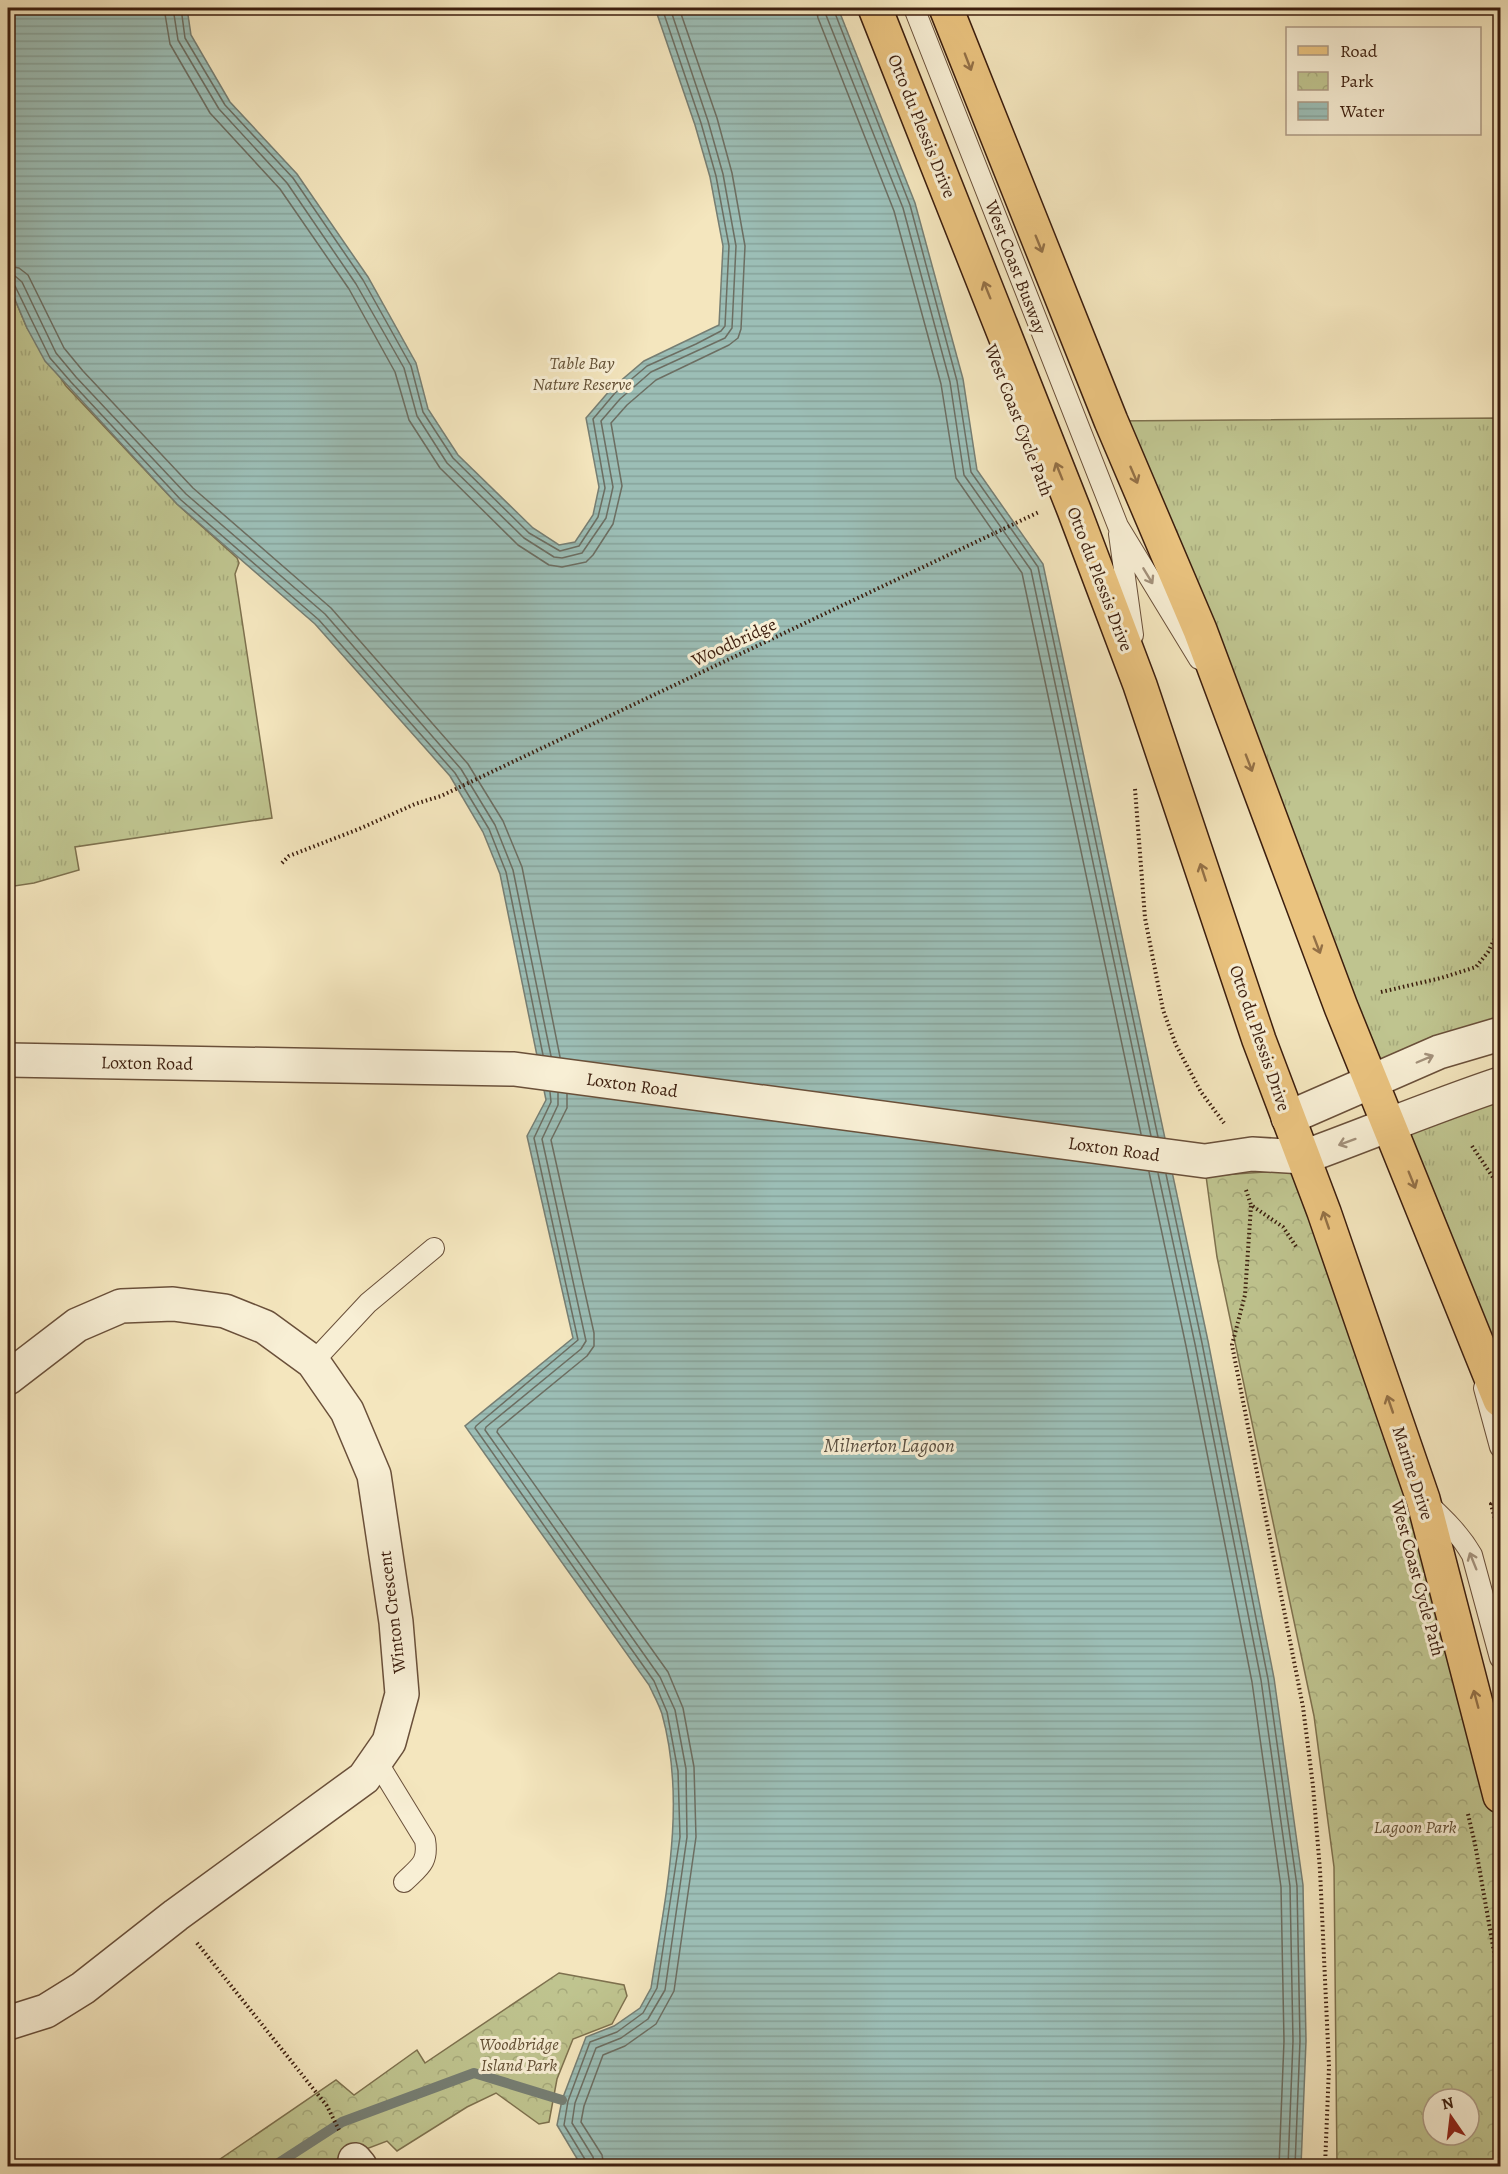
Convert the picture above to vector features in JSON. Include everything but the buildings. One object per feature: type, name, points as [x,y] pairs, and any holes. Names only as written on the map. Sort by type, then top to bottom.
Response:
[{"type":"main road","name":"Otto du Plessis Drive","points":[[875,8],[1074,510],[1140,686],[1259,1040],[1304,1157]]},
{"type":"main road","points":[[946,8],[1102,400],[1200,630],[1341,1007],[1500,1400]]},
{"type":"main road","name":"Marine Drive","points":[[1304,1157],[1423,1499],[1500,1796]]},
{"type":"street","points":[[1252,1154],[1288,1118],[1439,1052],[1500,1034]]},
{"type":"street","name":"Loxton Road","points":[[8,1060],[514,1069],[1205,1161],[1252,1154],[1304,1157],[1390,1126],[1456,1098],[1500,1084]]},
{"type":"street","name":"Winton Crescent","points":[[8,1378],[77,1325],[121,1306],[173,1304],[225,1311],[266,1327],[313,1362],[347,1411],[374,1475],[396,1622],[402,1694],[389,1742],[364,1778],[176,1915],[83,1988],[46,2011],[8,2023]]},
{"type":"lane","name":"West Coast Busway","points":[[914,8],[1118,526],[1228,708]]},
{"type":"lane","name":"West Coast Busway","points":[[1118,526],[1140,686]]},
{"type":"lane","points":[[313,1362],[368,1303],[434,1248]]},
{"type":"lane","points":[[1455,1287],[1500,1447]]},
{"type":"lane","points":[[1423,1499],[1452,1526],[1472,1555],[1500,1658]]},
{"type":"lane","points":[[376,1760],[425,1840],[427,1851],[424,1862],[404,1882]]},
{"type":"path","name":"West Coast Cycle Path","points":[[1036,501],[1040,512]]},
{"type":"path","name":"Woodbridge","points":[[282,863],[289,856],[415,804],[441,796],[1040,512]]},
{"type":"path","points":[[1133,782],[1145,918],[1163,1010],[1176,1045],[1201,1092],[1224,1120]]},
{"type":"path","points":[[1381,992],[1476,967],[1488,952],[1500,928]]},
{"type":"path","points":[[1472,1146],[1500,1188]]},
{"type":"path","points":[[1300,1253],[1283,1227],[1251,1205],[1245,1295],[1232,1345],[1303,1707],[1313,1786],[1320,1870],[1329,2067],[1325,2166]]},
{"type":"path","points":[[1500,1500],[1491,1504],[1500,1539]]},
{"type":"path","points":[[1466,1810],[1475,1844],[1500,1986]]},
{"type":"path","points":[[176,1915],[327,2106],[353,2155]]},
{"type":"green space","points":[[8,283],[27,328],[66,386],[177,504],[237,558],[239,563],[235,574],[272,818],[75,847],[79,870],[34,883],[8,887]]},
{"type":"green space","points":[[1500,418],[1500,1034],[1371,1082],[1111,421]]},
{"type":"green space","points":[[1500,1084],[1500,1400],[1390,1126]]},
{"type":"green space","name":"Lagoon Park","points":[[1295,1170],[1321,1217],[1491,1775],[1500,1824],[1500,2166],[1337,2166],[1334,1867],[1314,1716],[1217,1257],[1206,1176]]},
{"type":"green space","name":"Woodbridge Island Park","points":[[559,1973],[624,1985],[627,1996],[612,2024],[573,2039],[557,2079],[549,2122],[539,2124],[496,2093],[467,2107],[397,2151],[387,2141],[345,2157],[349,2166],[210,2166],[336,2080],[354,2095],[417,2050],[425,2063]]},
{"type":"water","name":"Milnerton Lagoon","points":[[8,8],[187,8],[191,35],[230,102],[297,174],[368,277],[416,363],[428,409],[458,455],[533,528],[559,545],[575,542],[593,515],[599,487],[586,418],[611,389],[644,361],[719,325],[723,246],[710,177],[695,125],[655,8],[838,8],[915,203],[963,379],[977,470],[1043,564],[1208,1341],[1274,1678],[1303,1885],[1306,2041],[1301,2166],[585,2166],[579,2162],[557,2125],[562,2100],[586,2037],[614,2026],[640,2008],[651,1988],[671,1851],[673,1782],[662,1714],[649,1685],[465,1426],[573,1338],[527,1136],[546,1100],[500,874],[483,832],[450,776],[315,624],[177,504],[45,361],[27,328],[8,283]]},
{"type":"waterway","points":[[274,2166],[342,2122],[474,2073],[562,2100]]},
{"type":"park label","name":"Table Bay Nature Reserve","points":[[582,373]]}]
